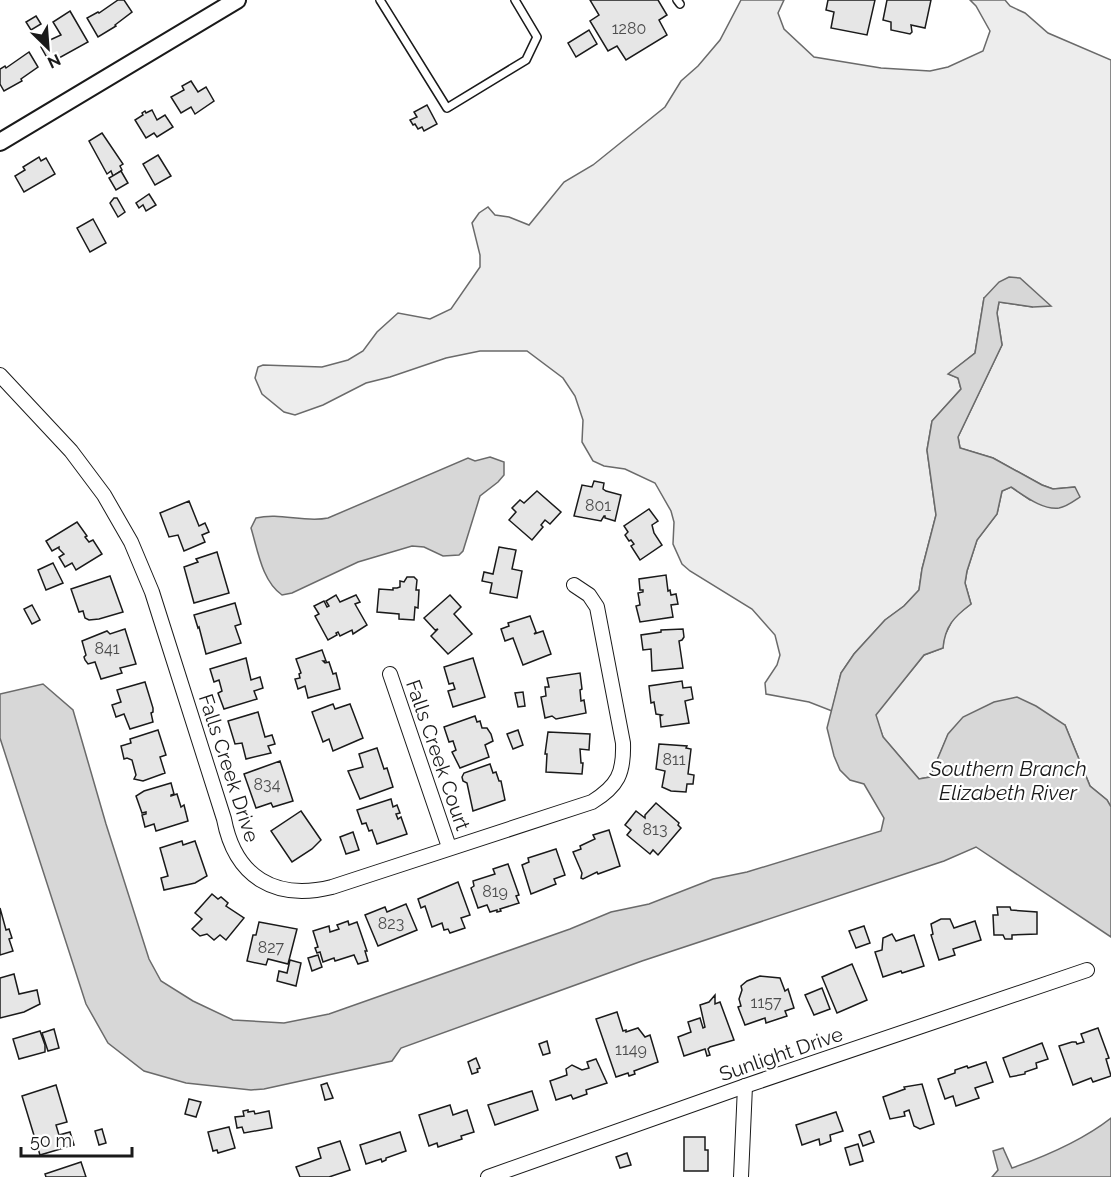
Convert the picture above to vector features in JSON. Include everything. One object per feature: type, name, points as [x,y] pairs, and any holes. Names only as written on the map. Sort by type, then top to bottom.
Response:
[{"type":"street","points":[[0,142],[237,0]]},
{"type":"street","name":"Falls Creek Drive","points":[[0,375],[71,451],[104,495],[131,542],[152,592],[224,819],[228,839],[238,858],[252,874],[270,885],[291,891],[311,892],[332,887],[592,802],[608,792],[619,778],[624,761],[623,743],[597,607],[589,595],[574,585]]},
{"type":"street","name":"Falls Creek Court","points":[[390,674],[449,848]]},
{"type":"street","name":"Sunlight Drive","points":[[488,1177],[745,1086],[1087,970]]},
{"type":"street","points":[[741,1177],[745,1086]]},
{"type":"lane","points":[[380,0],[447,108],[526,60],[537,37],[515,0]]},
{"type":"shaded area","points":[[741,0],[784,0],[778,13],[784,29],[814,57],[881,68],[930,71],[948,67],[983,51],[990,31],[970,0],[1005,0],[1010,6],[1025,13],[1048,33],[1111,60],[1111,807],[1107,800],[1090,786],[1065,725],[948,735],[930,777],[919,779],[883,737],[875,715],[924,655],[943,648],[944,637],[954,617],[971,604],[965,583],[967,571],[977,540],[997,514],[1002,491],[1011,487],[1030,500],[1075,487],[1053,489],[993,458],[960,448],[958,437],[1002,345],[997,313],[999,302],[1033,307],[984,298],[975,353],[949,374],[958,378],[961,389],[932,421],[927,450],[936,515],[919,590],[904,606],[885,620],[854,654],[841,673],[832,711],[809,702],[766,694],[765,683],[777,665],[780,655],[775,635],[752,609],[682,564],[673,544],[674,522],[671,511],[655,483],[625,469],[604,466],[593,461],[582,442],[583,420],[575,396],[563,378],[527,351],[480,351],[446,358],[366,383],[323,405],[295,415],[284,412],[262,394],[255,378],[258,367],[263,365],[322,367],[348,360],[363,351],[377,332],[398,313],[430,319],[451,309],[480,267],[480,255],[472,223],[479,213],[488,207],[495,215],[509,217],[529,225],[564,182],[593,165],[665,107],[681,81],[698,66],[720,40]]},
{"type":"water","name":"Southern Branch Elizabeth River","points":[[1009,277],[1020,278],[1051,306],[1033,307],[999,302],[997,313],[1002,345],[958,437],[960,448],[993,458],[1053,489],[1075,487],[1080,497],[1064,506],[1053,508],[1034,502],[1011,487],[1002,491],[997,514],[977,540],[967,571],[965,583],[971,604],[951,623],[943,648],[924,655],[876,715],[883,737],[919,779],[930,777],[948,734],[963,717],[994,702],[1017,697],[1065,725],[1090,786],[1107,800],[1111,807],[1111,937],[976,847],[944,861],[642,961],[401,1048],[392,1061],[251,1090],[186,1083],[144,1071],[108,1043],[86,1004],[0,738],[0,694],[43,684],[73,710],[149,959],[161,981],[193,1001],[233,1020],[284,1023],[329,1014],[570,929],[611,912],[649,904],[713,879],[747,872],[881,831],[884,818],[864,784],[850,780],[840,770],[827,728],[841,673],[854,654],[885,620],[904,606],[919,590],[936,515],[927,450],[932,421],[961,389],[958,378],[948,374],[975,353],[984,298],[999,282]]},
{"type":"water","points":[[490,457],[504,462],[504,475],[480,496],[463,551],[459,555],[443,556],[424,547],[412,546],[358,562],[292,593],[282,595],[265,574],[251,528],[256,518],[274,516],[328,518],[468,458],[475,461]]},
{"type":"water","points":[[1111,1118],[1111,1177],[992,1177],[998,1170],[993,1151],[1003,1148],[1012,1168],[1064,1147]]},
{"type":"building","points":[[118,0],[124,0],[132,12],[116,26],[98,37],[87,18]]},
{"type":"building","points":[[590,0],[658,0],[667,15],[659,20],[667,35],[626,60],[617,46],[608,51],[590,21],[599,15]]},
{"type":"building","points":[[828,0],[875,0],[867,35],[831,28],[834,12],[826,10]]},
{"type":"building","points":[[887,0],[931,0],[925,28],[911,25],[910,34],[891,30],[891,22],[883,20]]},
{"type":"building","points":[[70,11],[88,42],[50,63],[41,47],[61,35],[53,22]]},
{"type":"building","points":[[36,16],[41,24],[31,30],[26,22]]},
{"type":"building","points":[[589,30],[597,44],[576,57],[568,43]]},
{"type":"building","points":[[29,52],[38,67],[21,79],[22,81],[4,91],[0,84],[0,69],[5,66],[6,68]]},
{"type":"building","points":[[191,81],[198,92],[206,87],[214,101],[195,114],[191,107],[181,113],[171,97],[184,90],[182,86]]},
{"type":"building","points":[[427,105],[437,124],[424,131],[422,127],[418,129],[410,120],[417,117],[414,112]]},
{"type":"building","points":[[152,110],[157,120],[165,115],[173,127],[157,137],[154,133],[146,138],[135,120],[145,111],[146,113]]},
{"type":"building","points":[[102,133],[123,164],[120,166],[122,170],[113,176],[111,171],[107,174],[89,141]]},
{"type":"building","points":[[158,155],[171,176],[155,185],[143,164]]},
{"type":"building","points":[[39,157],[41,161],[46,158],[55,174],[24,192],[15,176],[25,170],[23,167]]},
{"type":"building","points":[[121,171],[128,183],[116,190],[109,178]]},
{"type":"building","points":[[149,194],[156,205],[146,211],[143,205],[139,208],[136,203]]},
{"type":"building","points":[[117,198],[125,212],[118,217],[110,203]]},
{"type":"building","points":[[93,219],[106,243],[90,252],[77,228]]},
{"type":"building","points":[[594,481],[604,483],[603,489],[606,491],[621,495],[615,521],[605,516],[601,521],[574,516],[582,485],[592,487]]},
{"type":"building","points":[[537,491],[561,512],[550,524],[545,520],[541,525],[543,527],[532,540],[509,520],[516,512],[512,508],[520,500],[524,503]]},
{"type":"building","points":[[189,501],[199,526],[205,523],[209,532],[202,535],[205,542],[184,551],[178,535],[169,537],[160,513]]},
{"type":"building","points":[[649,509],[658,521],[652,525],[662,545],[640,560],[631,546],[634,544],[625,535],[628,532],[624,526]]},
{"type":"building","points":[[77,522],[87,536],[85,537],[89,542],[93,540],[102,554],[76,570],[72,563],[65,567],[59,557],[64,554],[59,547],[52,551],[46,541]]},
{"type":"building","points":[[499,547],[516,550],[512,569],[522,571],[517,598],[490,593],[492,583],[482,581],[484,572],[493,574]]},
{"type":"building","points":[[217,552],[229,593],[194,603],[184,567],[198,562],[196,559]]},
{"type":"building","points":[[53,563],[63,583],[46,590],[38,570]]},
{"type":"building","points":[[666,575],[668,591],[670,590],[671,595],[676,594],[678,604],[671,605],[673,617],[640,622],[636,606],[640,605],[638,593],[643,590],[640,590],[639,579]]},
{"type":"building","points":[[110,576],[123,612],[99,619],[85,618],[83,611],[79,612],[71,589]]},
{"type":"building","points":[[407,577],[414,577],[417,580],[416,590],[419,590],[418,608],[415,607],[414,620],[399,619],[399,614],[377,612],[379,589],[393,590],[393,588],[400,587],[400,581],[404,582]]},
{"type":"building","points":[[336,595],[340,602],[356,595],[360,602],[355,604],[367,625],[353,634],[352,630],[340,636],[338,632],[328,640],[315,616],[319,614],[314,606],[324,601],[327,607],[329,606],[326,601]]},
{"type":"building","points":[[450,595],[461,607],[454,614],[472,634],[448,654],[431,636],[438,629],[435,630],[424,618]]},
{"type":"building","points":[[235,603],[241,624],[235,626],[241,643],[206,654],[194,615]]},
{"type":"building","points":[[32,605],[40,620],[32,624],[24,609]]},
{"type":"building","points":[[530,616],[536,632],[534,634],[543,631],[551,654],[523,665],[513,638],[505,641],[501,629],[509,626],[508,623]]},
{"type":"building","points":[[125,629],[136,664],[120,668],[122,673],[101,679],[95,662],[88,664],[85,660],[82,641],[107,631],[110,634]]},
{"type":"building","points":[[683,629],[684,637],[679,641],[683,668],[652,671],[651,649],[643,650],[641,635],[661,632],[661,630]]},
{"type":"building","points":[[322,650],[326,661],[323,661],[329,662],[333,674],[336,673],[340,689],[308,698],[305,686],[298,689],[295,679],[300,678],[301,673],[296,659]]},
{"type":"building","points":[[246,658],[251,680],[260,677],[263,688],[254,691],[257,699],[224,709],[218,693],[222,691],[219,680],[214,682],[210,669]]},
{"type":"building","points":[[473,658],[485,697],[453,707],[448,691],[455,689],[453,683],[449,684],[444,667]]},
{"type":"building","points":[[580,673],[581,701],[584,700],[586,713],[556,719],[552,716],[545,718],[541,697],[546,696],[545,687],[549,687],[547,678]]},
{"type":"building","points":[[682,681],[683,688],[691,687],[693,699],[685,701],[689,723],[661,727],[660,716],[662,715],[656,714],[654,702],[651,703],[649,686]]},
{"type":"building","points":[[145,682],[153,708],[151,713],[153,722],[130,729],[124,714],[116,717],[112,705],[121,702],[117,690]]},
{"type":"building","points":[[523,692],[525,706],[518,707],[515,693]]},
{"type":"building","points":[[333,704],[335,709],[350,704],[363,738],[333,751],[329,739],[323,742],[312,712]]},
{"type":"building","points":[[258,712],[265,737],[272,735],[275,744],[268,746],[271,753],[246,759],[242,743],[235,744],[228,721]]},
{"type":"building","points":[[475,716],[482,728],[487,728],[491,734],[493,741],[485,745],[489,757],[460,768],[452,752],[456,750],[453,741],[449,742],[444,727]]},
{"type":"building","points":[[158,730],[166,755],[160,757],[165,773],[143,781],[134,779],[136,775],[132,760],[124,759],[121,746],[131,743],[130,739]]},
{"type":"building","points":[[518,730],[523,745],[513,749],[507,734]]},
{"type":"building","points":[[548,732],[590,734],[589,750],[580,749],[581,763],[583,763],[582,774],[546,772],[547,754],[545,754]]},
{"type":"building","points":[[659,744],[687,746],[686,748],[691,749],[688,774],[694,775],[693,784],[687,784],[686,792],[671,791],[662,787],[665,771],[656,769]]},
{"type":"building","points":[[377,748],[393,787],[360,799],[348,771],[363,767],[359,754]]},
{"type":"building","points":[[280,761],[293,801],[273,807],[271,803],[256,808],[244,774]]},
{"type":"building","points":[[490,764],[493,773],[496,772],[501,781],[505,800],[473,811],[467,783],[462,777],[464,773]]},
{"type":"building","points":[[171,783],[174,794],[171,796],[177,794],[181,807],[184,805],[188,821],[156,831],[154,824],[145,827],[142,815],[146,812],[142,813],[136,796],[144,791]]},
{"type":"building","points":[[391,799],[393,807],[397,805],[400,813],[396,814],[398,819],[401,817],[407,834],[377,844],[372,830],[369,831],[366,823],[362,824],[357,810]]},
{"type":"building","points":[[656,803],[679,823],[681,828],[658,855],[653,850],[650,854],[627,835],[631,830],[625,825],[636,811],[645,818]]},
{"type":"building","points":[[301,811],[321,840],[292,862],[271,831]]},
{"type":"building","points":[[609,830],[620,866],[581,878],[582,873],[573,852],[595,839],[593,835]]},
{"type":"building","points":[[353,832],[359,850],[346,854],[340,837]]},
{"type":"building","points":[[182,841],[183,845],[195,841],[207,876],[195,883],[164,890],[161,878],[168,876],[160,848]]},
{"type":"building","points":[[556,849],[565,875],[554,879],[556,884],[531,894],[522,865],[529,862],[528,858]]},
{"type":"building","points":[[508,864],[519,895],[516,896],[519,903],[497,912],[497,910],[490,912],[487,905],[478,908],[471,888],[474,886],[473,881],[495,874],[493,869]]},
{"type":"building","points":[[458,882],[470,915],[461,918],[465,928],[450,933],[448,929],[444,930],[442,923],[432,927],[425,906],[421,908],[418,899]]},
{"type":"building","points":[[212,894],[218,899],[221,897],[228,903],[226,906],[244,918],[226,940],[220,935],[214,940],[207,934],[200,936],[192,929],[202,919],[195,913]]},
{"type":"building","points":[[406,904],[417,930],[378,946],[365,915],[385,907],[387,912]]},
{"type":"building","points":[[997,907],[1037,912],[1037,934],[1012,935],[1012,939],[1005,939],[1003,935],[994,935],[993,915],[998,915]]},
{"type":"building","points":[[0,908],[6,930],[9,929],[12,938],[9,939],[13,951],[0,955]]},
{"type":"building","points":[[941,919],[950,919],[954,928],[975,921],[981,940],[953,949],[955,955],[939,960],[931,935],[933,934],[931,924]]},
{"type":"building","points":[[348,921],[349,925],[357,922],[368,961],[358,964],[354,955],[323,962],[320,952],[317,953],[315,948],[318,947],[313,931],[329,926],[330,932],[339,929],[337,925]]},
{"type":"building","points":[[259,922],[297,929],[288,964],[268,959],[266,965],[247,961],[253,935],[256,935]]},
{"type":"building","points":[[864,926],[870,943],[856,948],[849,931]]},
{"type":"building","points":[[892,934],[896,941],[914,935],[924,966],[883,977],[875,952],[882,950],[883,938]]},
{"type":"building","points":[[318,955],[322,967],[312,971],[308,958]]},
{"type":"building","points":[[290,960],[301,963],[296,986],[277,981],[279,971],[287,973]]},
{"type":"building","points":[[852,964],[867,1000],[837,1013],[822,977]]},
{"type":"building","points":[[14,974],[19,994],[37,990],[40,1004],[24,1012],[0,1018],[0,978]]},
{"type":"building","points":[[760,976],[780,978],[785,991],[788,989],[794,1008],[785,1011],[787,1016],[766,1023],[765,1018],[745,1025],[738,1007],[741,1006],[739,999],[741,986]]},
{"type":"building","points":[[822,988],[830,1009],[814,1015],[805,995]]},
{"type":"building","points":[[715,995],[715,1004],[720,1002],[734,1040],[710,1047],[708,1049],[710,1055],[707,1056],[705,1049],[684,1056],[678,1037],[691,1032],[688,1022],[700,1018],[703,1028],[705,1027],[700,1005],[709,1002]]},
{"type":"building","points":[[617,1012],[623,1031],[638,1028],[645,1037],[650,1035],[658,1062],[634,1071],[635,1074],[629,1076],[628,1073],[616,1077],[596,1019]]},
{"type":"building","points":[[1098,1028],[1109,1058],[1106,1059],[1111,1076],[1093,1082],[1091,1078],[1073,1085],[1059,1046],[1072,1042],[1077,1044],[1084,1042],[1081,1034]]},
{"type":"building","points":[[54,1029],[59,1048],[48,1051],[42,1033]]},
{"type":"building","points":[[40,1031],[45,1052],[19,1059],[13,1039]]},
{"type":"building","points":[[547,1041],[550,1053],[543,1055],[539,1044]]},
{"type":"building","points":[[1042,1043],[1048,1059],[1036,1063],[1037,1068],[1025,1074],[1010,1077],[1003,1058]]},
{"type":"building","points":[[476,1058],[480,1068],[477,1069],[478,1072],[472,1074],[468,1062]]},
{"type":"building","points":[[596,1059],[607,1083],[586,1090],[587,1094],[573,1099],[571,1095],[556,1100],[550,1081],[567,1075],[566,1069],[572,1065],[582,1070],[589,1068],[587,1062]]},
{"type":"building","points":[[986,1062],[993,1082],[975,1088],[979,1098],[956,1106],[953,1096],[945,1099],[938,1079],[955,1073],[955,1070]]},
{"type":"building","points":[[327,1083],[333,1098],[325,1100],[321,1085]]},
{"type":"building","points":[[922,1084],[934,1124],[920,1129],[914,1126],[909,1110],[904,1112],[905,1116],[890,1119],[883,1097],[905,1089],[904,1087]]},
{"type":"building","points":[[56,1085],[67,1122],[56,1125],[59,1135],[70,1132],[74,1145],[40,1155],[22,1096]]},
{"type":"building","points":[[532,1091],[538,1110],[495,1125],[488,1105]]},
{"type":"building","points":[[189,1099],[201,1102],[196,1117],[185,1114]]},
{"type":"building","points":[[450,1105],[453,1115],[467,1110],[474,1132],[461,1136],[462,1139],[438,1147],[437,1143],[429,1146],[419,1115]]},
{"type":"building","points":[[248,1110],[248,1112],[254,1111],[255,1114],[269,1111],[272,1128],[244,1133],[242,1127],[237,1128],[235,1117],[244,1116],[243,1111]]},
{"type":"building","points":[[836,1112],[843,1131],[830,1135],[831,1141],[820,1145],[819,1139],[802,1145],[796,1125]]},
{"type":"building","points":[[229,1127],[235,1148],[218,1153],[217,1150],[213,1151],[208,1132]]},
{"type":"building","points":[[102,1129],[106,1143],[99,1145],[95,1131]]},
{"type":"building","points":[[870,1131],[874,1142],[863,1146],[859,1135]]},
{"type":"building","points":[[400,1132],[406,1151],[386,1158],[382,1162],[381,1159],[366,1164],[360,1145]]},
{"type":"building","points":[[684,1137],[705,1137],[705,1150],[708,1150],[708,1171],[684,1171]]},
{"type":"building","points":[[340,1141],[350,1170],[329,1177],[300,1177],[296,1167],[321,1158],[318,1148]]},
{"type":"building","points":[[858,1144],[863,1161],[850,1165],[845,1148]]},
{"type":"building","points":[[627,1153],[631,1165],[620,1168],[616,1157]]},
{"type":"building","points":[[81,1162],[86,1177],[46,1177],[45,1174]]}]
